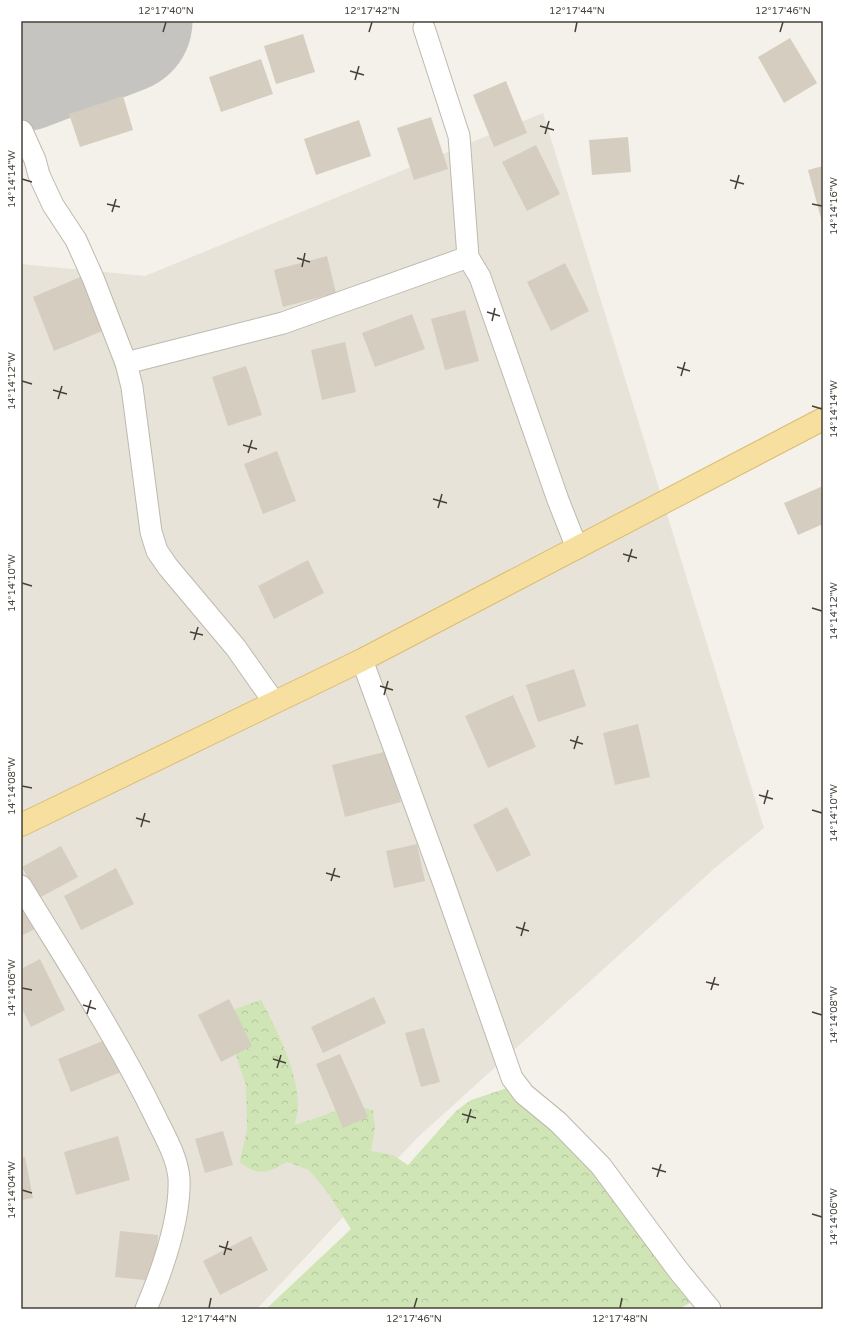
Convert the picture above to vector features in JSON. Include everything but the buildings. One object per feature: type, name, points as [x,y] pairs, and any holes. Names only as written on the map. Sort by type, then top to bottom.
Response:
[{"type":"main road","points":[[21,825],[362,660],[823,419]]},
{"type":"street","points":[[424,28],[459,136],[468,258],[480,276],[558,500],[577,548]]},
{"type":"street","points":[[22,131],[35,160],[39,175],[53,205],[76,240],[93,278],[126,363],[132,387],[151,532],[156,551],[236,648],[274,702]]},
{"type":"street","points":[[126,363],[283,323],[468,258]]},
{"type":"street","points":[[362,660],[444,884],[512,1078],[524,1094],[558,1122],[601,1166],[678,1270],[710,1309]]},
{"type":"street","points":[[21,886],[134,1074],[174,1155],[179,1176],[176,1208],[169,1246],[146,1309]]},
{"type":"shaded area","points":[[543,113],[764,828],[716,867],[417,1138],[257,1309],[21,1309],[21,264],[145,276]]},
{"type":"green space","points":[[261,1000],[285,1050],[294,1077],[298,1104],[295,1125],[353,1105],[373,1110],[375,1128],[371,1151],[393,1155],[408,1165],[456,1111],[471,1100],[510,1087],[563,1130],[690,1303],[679,1309],[266,1309],[351,1229],[328,1193],[309,1170],[287,1162],[274,1169],[263,1172],[252,1170],[240,1162],[247,1129],[246,1086],[237,1058],[227,1012]]},
{"type":"runway","points":[[21,59],[120,21]]}]
